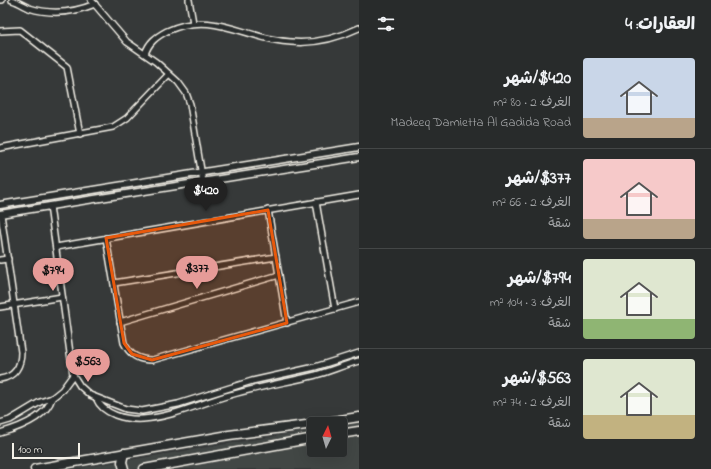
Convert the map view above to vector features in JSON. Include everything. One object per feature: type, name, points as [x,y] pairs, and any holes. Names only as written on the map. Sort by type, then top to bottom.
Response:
[{"type":"highway","points":[[347,419],[359,417]]},
{"type":"highway","points":[[35,469],[229,435],[307,425]]},
{"type":"highway","points":[[347,433],[359,430]]},
{"type":"highway","points":[[144,469],[307,439]]},
{"type":"highway","points":[[124,453],[122,462],[124,469]]},
{"type":"highway","points":[[113,455],[118,462],[118,469]]},
{"type":"street","points":[[12,0],[37,10],[56,13],[76,11],[93,2],[127,42],[170,74],[181,86],[189,100],[203,182]]},
{"type":"street","points":[[189,0],[193,23]]},
{"type":"street","points":[[145,54],[151,42],[156,37],[172,29],[193,23],[219,24],[268,39],[299,43],[330,39],[359,28]]},
{"type":"street","points":[[0,31],[14,29],[20,30],[67,67],[80,134]]},
{"type":"street","points":[[0,148],[105,130],[120,123],[170,74]]},
{"type":"street","points":[[0,205],[359,146]]},
{"type":"street","points":[[0,379],[12,375],[18,369],[21,361],[8,259],[0,214],[359,156]]},
{"type":"street","points":[[56,247],[359,195]]},
{"type":"street","points":[[316,202],[335,309]]},
{"type":"street","points":[[50,206],[73,374],[84,391],[96,398],[134,411],[150,410],[178,404],[233,386],[315,367],[359,353]]},
{"type":"street","points":[[268,210],[286,322]]},
{"type":"street","points":[[106,238],[124,343],[132,354],[145,360],[152,360],[359,302]]},
{"type":"street","points":[[114,283],[276,257]]},
{"type":"street","points":[[0,260],[8,259]]},
{"type":"street","points":[[120,322],[279,275]]},
{"type":"street","points":[[0,307],[62,297]]},
{"type":"street","points":[[96,398],[100,406],[117,415],[133,419],[151,418],[180,411],[229,395],[317,374],[359,361]]},
{"type":"street","points":[[0,423],[17,417],[40,402],[52,398],[62,390],[73,374]]},
{"type":"street","points":[[0,433],[29,422],[47,409],[52,398]]},
{"type":"highlighted area","points":[[268,210],[287,323],[152,360],[132,354],[124,343],[106,238]]},
{"type":"shaded area","points":[[359,423],[359,469],[74,469],[307,431],[307,457],[347,457],[347,425]]}]
